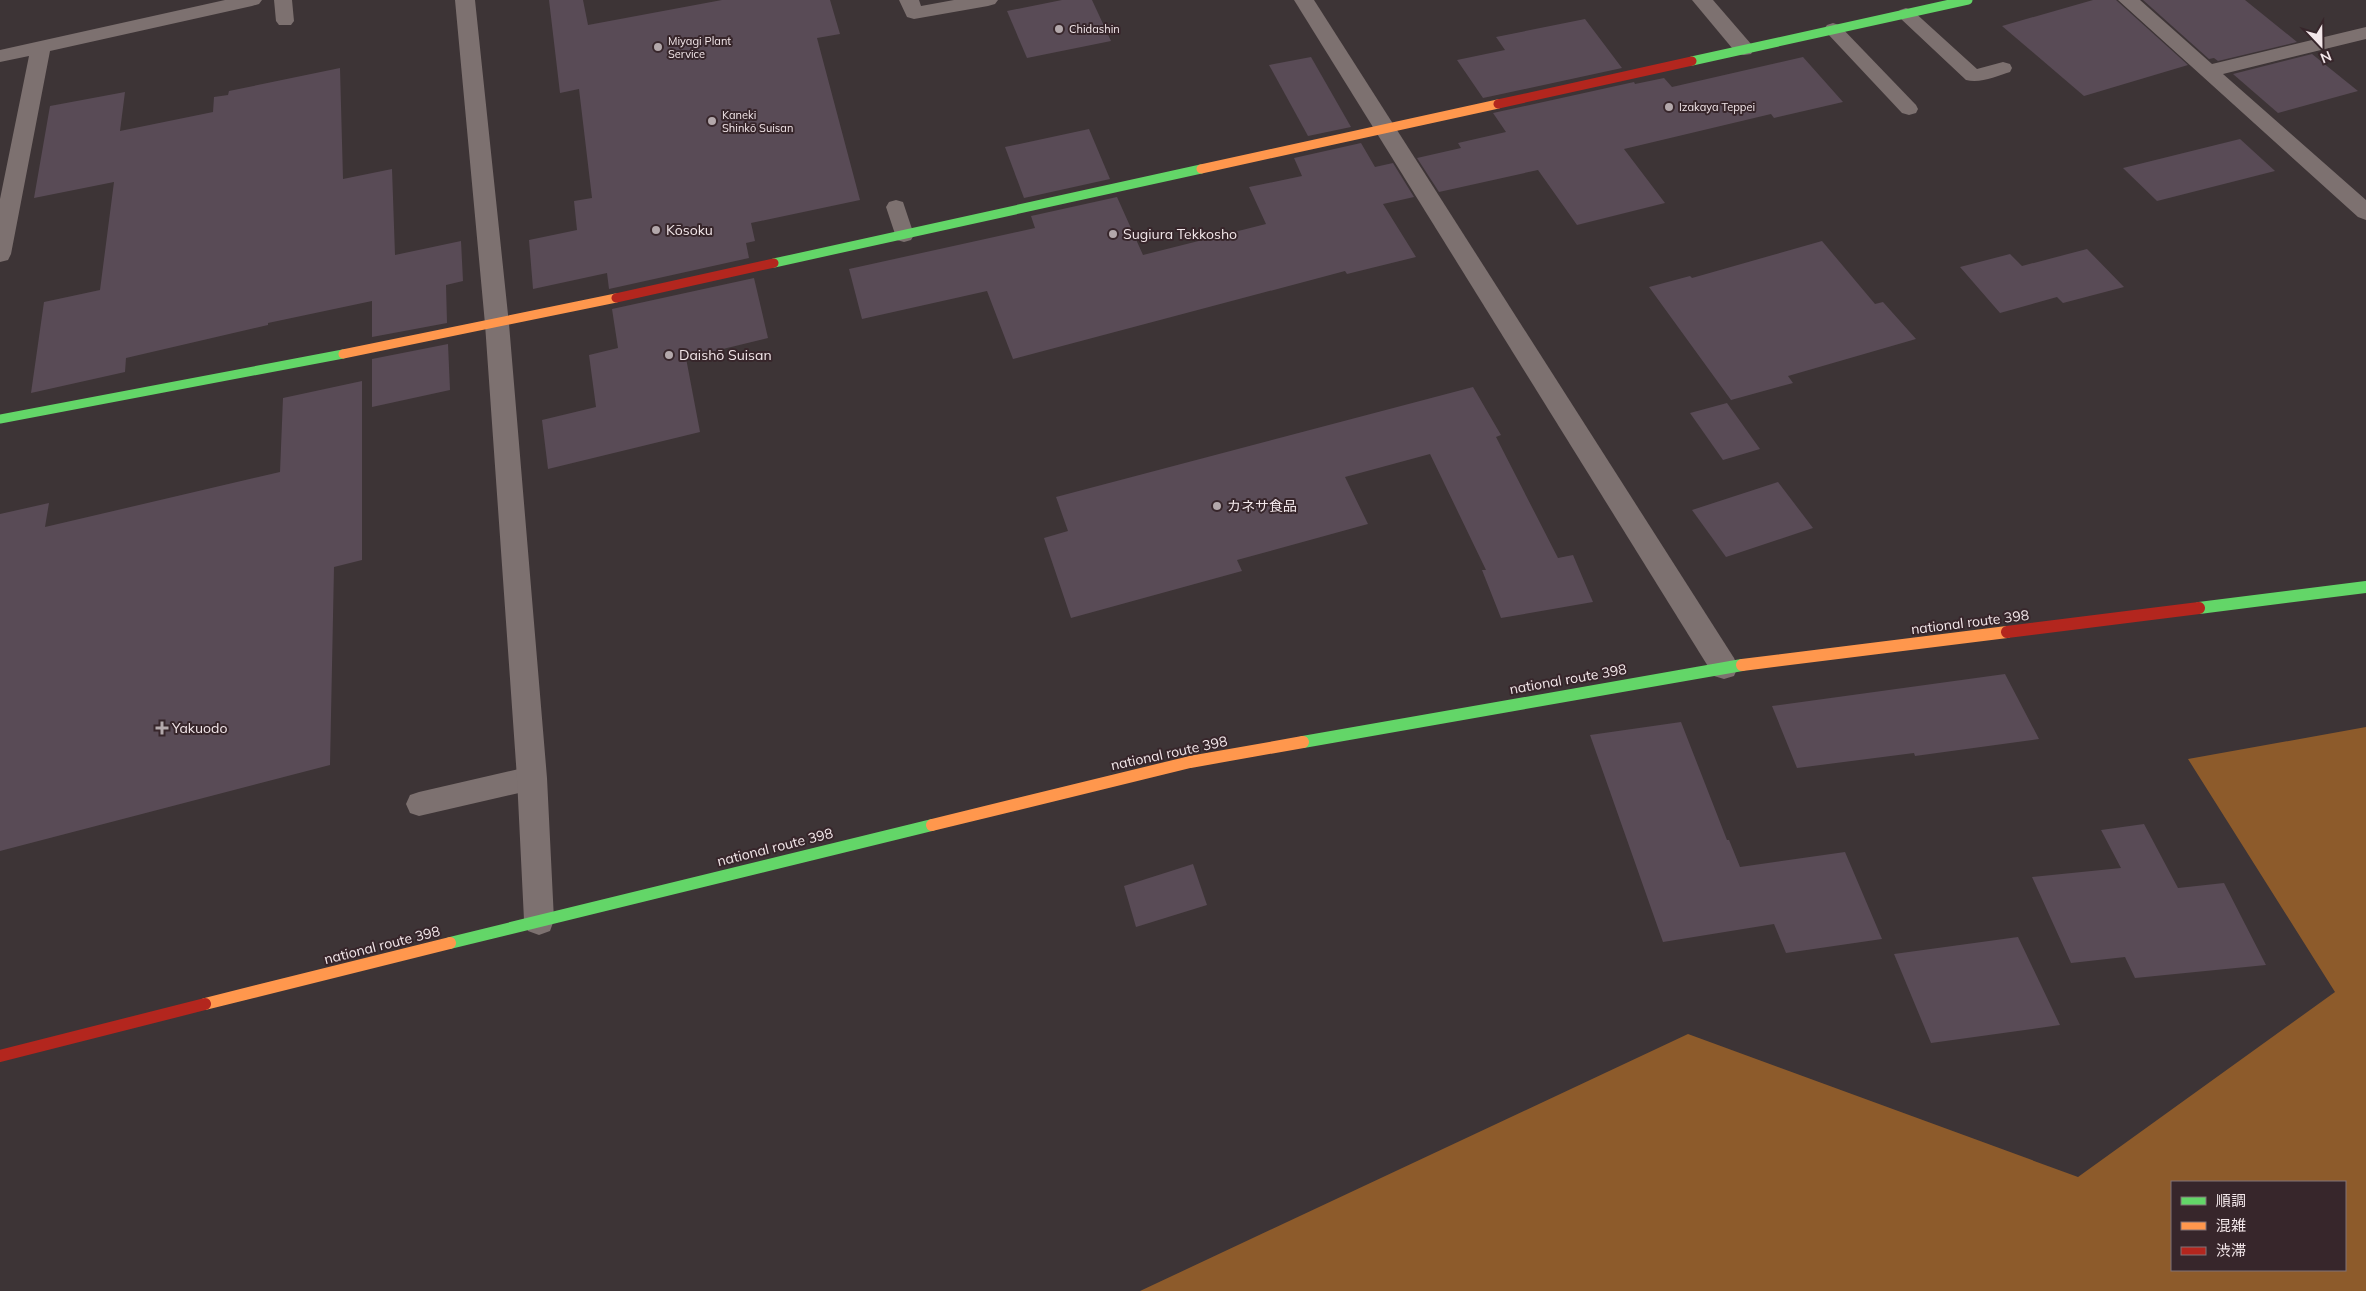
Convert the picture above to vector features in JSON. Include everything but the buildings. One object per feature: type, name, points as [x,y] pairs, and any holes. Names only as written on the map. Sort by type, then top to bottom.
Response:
[{"type":"main road","points":[[0,419],[497,324],[1968,0]]},
{"type":"main road","name":"national route 398","points":[[0,1056],[539,920],[1190,762],[1724,667],[2366,587]]},
{"type":"street","points":[[0,56],[252,0]]},
{"type":"street","points":[[465,0],[497,324],[532,778],[539,920]]},
{"type":"street","points":[[910,0],[914,14],[988,0]]},
{"type":"street","points":[[1304,0],[1724,667]]},
{"type":"street","points":[[1702,0],[1744,49]]},
{"type":"street","points":[[2128,0],[2366,212]]},
{"type":"street","points":[[2208,71],[2366,33]]},
{"type":"street","points":[[0,254],[41,48]]},
{"type":"lane","points":[[283,0],[285,22]]},
{"type":"lane","points":[[1906,14],[1973,76],[2003,68]]},
{"type":"lane","points":[[1833,30],[1909,109]]},
{"type":"lane","points":[[896,207],[904,235]]},
{"type":"lane","points":[[419,804],[532,778]]},
{"type":"shaded area","points":[[2366,727],[2366,1291],[1140,1291],[1688,1034],[2078,1177],[2335,992],[2188,759]]},
{"type":"traffic: fast","points":[[1692,61],[1968,0]]},
{"type":"traffic: fast","points":[[774,263],[1201,169]]},
{"type":"traffic: fast","points":[[0,419],[343,354]]},
{"type":"traffic: fast","points":[[2199,608],[2366,587]]},
{"type":"traffic: fast","points":[[1303,742],[1742,665]]},
{"type":"traffic: fast","points":[[450,943],[932,825]]},
{"type":"traffic: slow","points":[[1201,169],[1498,104]]},
{"type":"traffic: slow","points":[[343,354],[497,324],[616,298]]},
{"type":"traffic: slow","points":[[1742,665],[2007,632]]},
{"type":"traffic: slow","points":[[932,825],[1190,762],[1303,742]]},
{"type":"traffic: slow","points":[[205,1004],[450,943]]},
{"type":"traffic: jam","points":[[1498,104],[1692,61]]},
{"type":"traffic: jam","points":[[616,298],[774,263]]},
{"type":"traffic: jam","points":[[2007,632],[2199,608]]},
{"type":"traffic: jam","points":[[0,1056],[205,1004]]},
{"type":"place","name":"Chidashin","points":[[1059,29]]},
{"type":"place","name":"Miyagi Plant Service","points":[[658,47]]},
{"type":"place","name":"Izakaya Teppei","points":[[1669,107]]},
{"type":"place","name":"Kaneki Shinkō Suisan","points":[[712,121]]},
{"type":"place","name":"Kōsoku","points":[[656,230]]},
{"type":"place","name":"Sugiura Tekkosho","points":[[1113,234]]},
{"type":"place","name":"Daishō Suisan","points":[[669,355]]},
{"type":"place","name":"カネサ食品","points":[[1217,506]]},
{"type":"place","name":"Yakuodo","points":[[162,728]]}]
